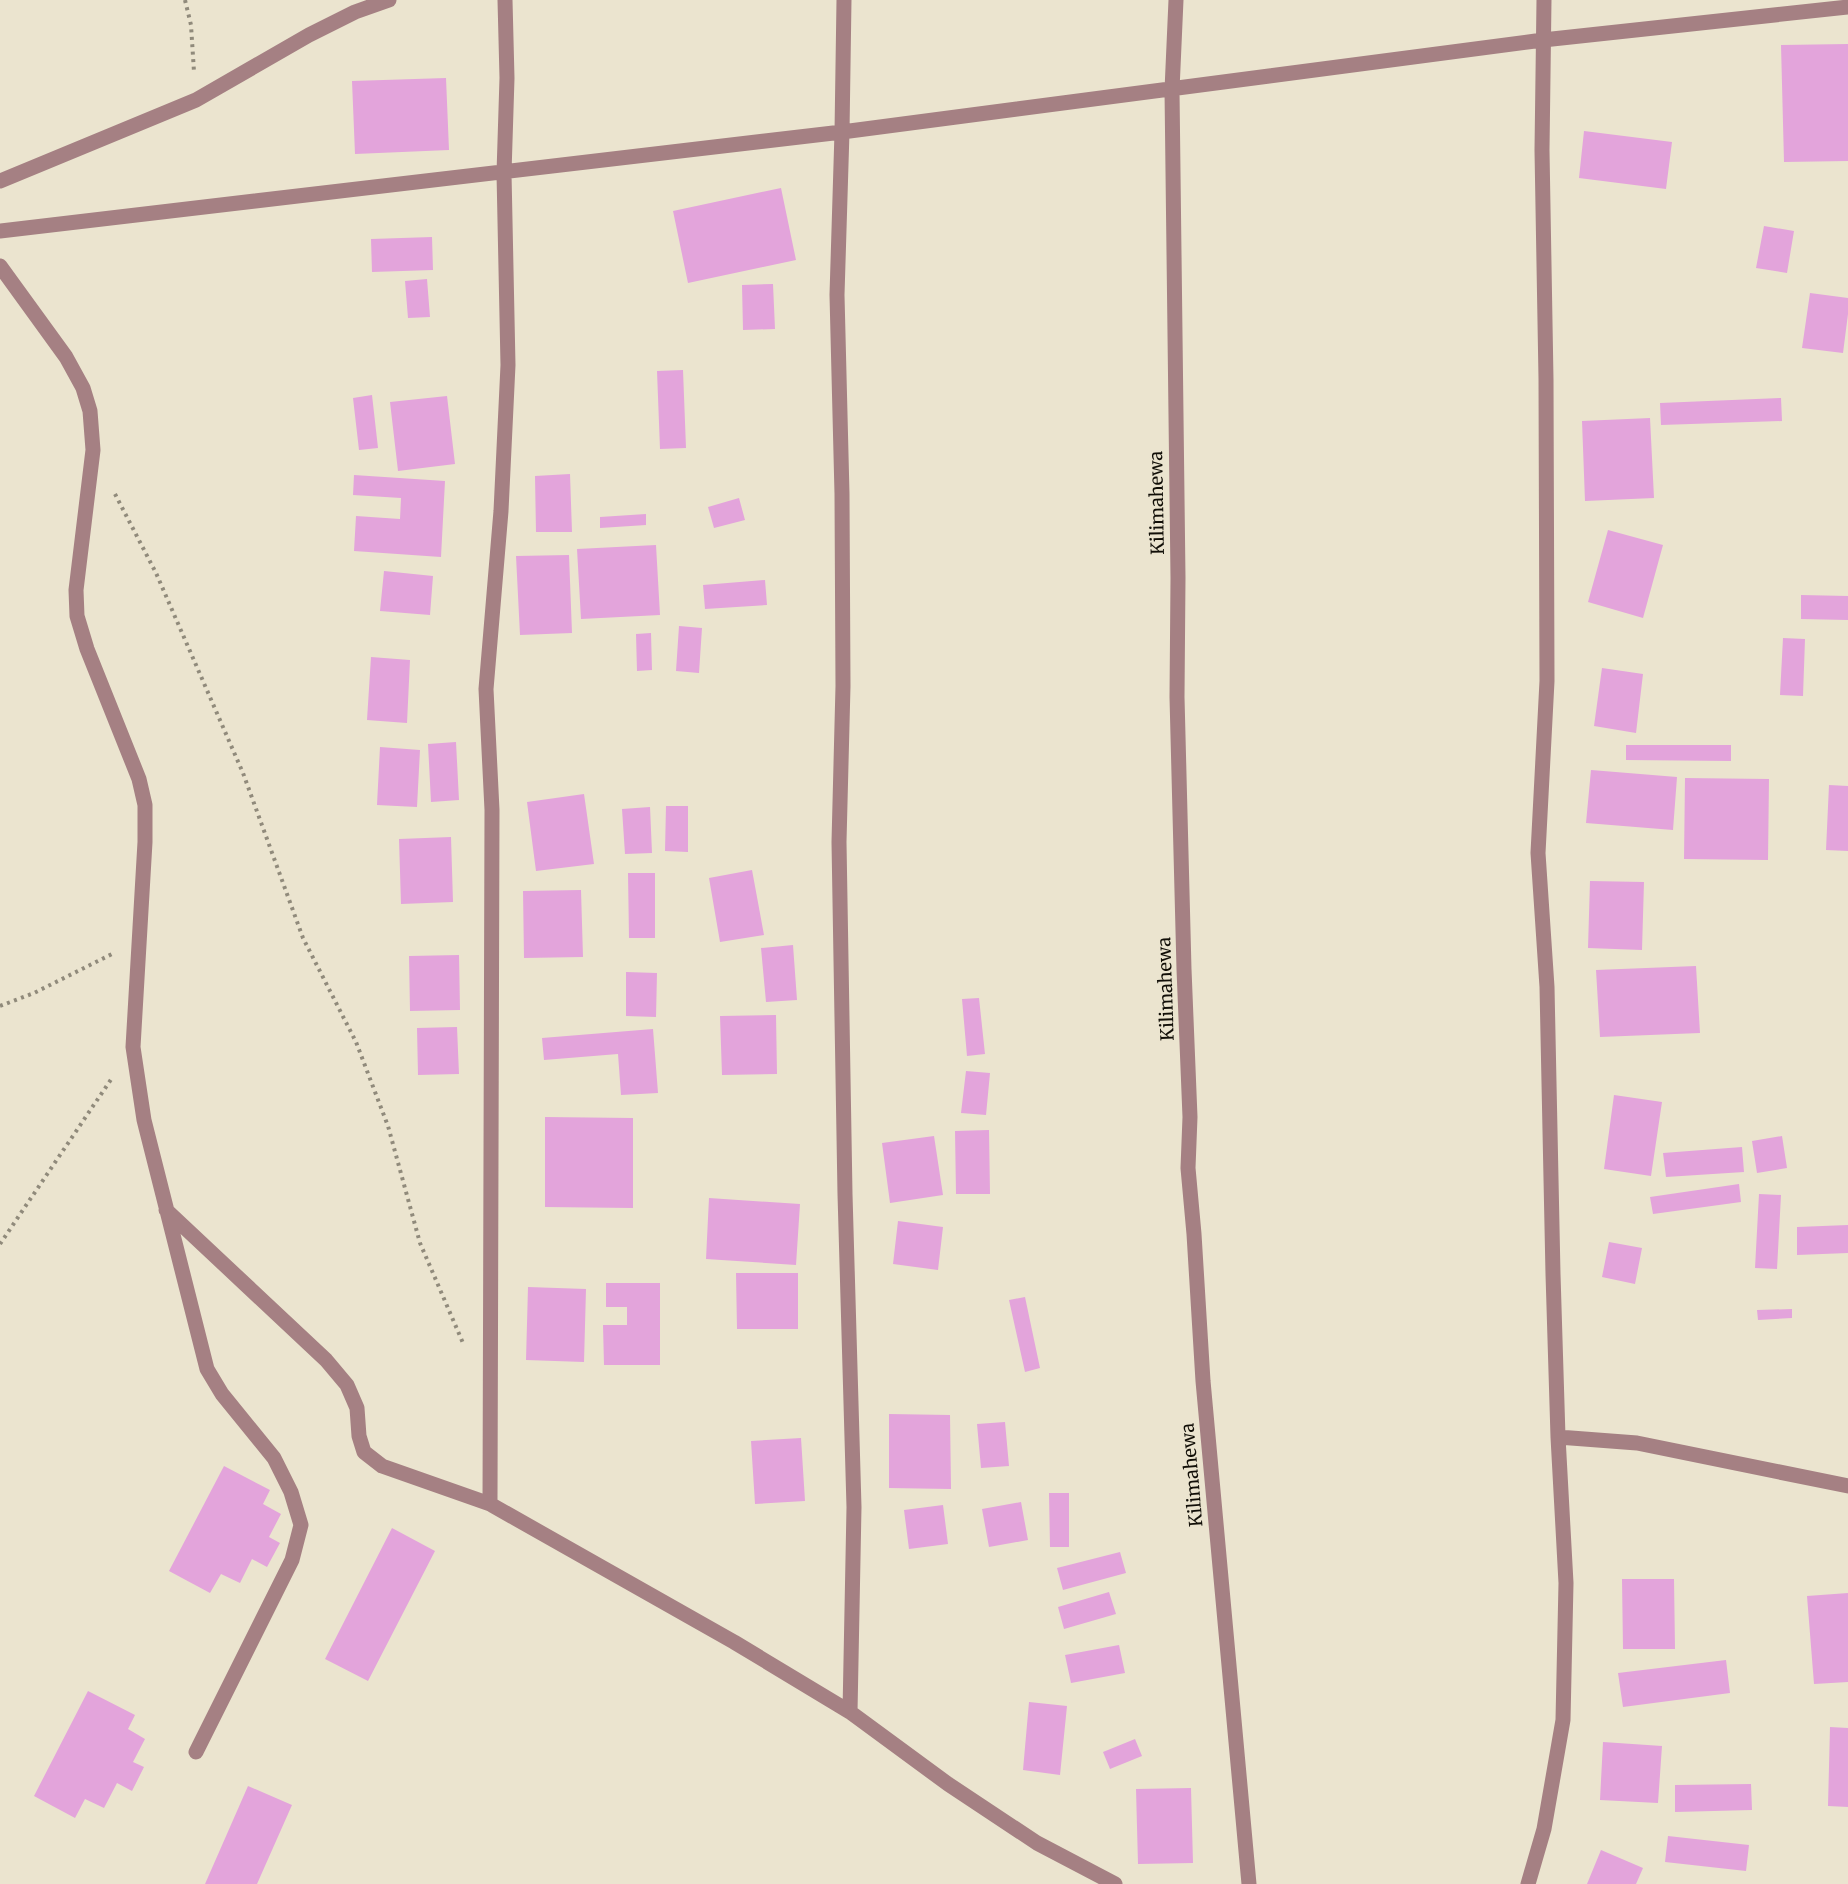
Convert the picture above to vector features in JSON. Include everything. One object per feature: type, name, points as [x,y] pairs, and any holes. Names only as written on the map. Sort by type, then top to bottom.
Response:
[{"type":"street","points":[[0,181],[196,100],[309,35],[355,12],[389,0]]},
{"type":"street","points":[[490,1504],[492,810],[486,689],[501,511],[508,365],[504,173],[507,78],[505,0]]},
{"type":"street","points":[[844,0],[837,295],[842,494],[843,674],[839,842],[845,1194],[854,1507],[850,1712]]},
{"type":"street","name":"Kilimahewa","points":[[1176,0],[1172,90],[1178,578],[1177,696],[1190,1117],[1188,1168],[1203,1382],[1249,1884]]},
{"type":"street","points":[[1528,1884],[1544,1829],[1563,1720],[1566,1583],[1552,1262],[1547,987],[1538,853],[1547,681],[1546,379],[1542,161],[1544,0]]},
{"type":"street","points":[[0,231],[842,132],[1543,40],[1848,7]]},
{"type":"street","points":[[0,266],[66,357],[83,388],[90,411],[93,450],[76,590],[77,616],[87,649],[139,779],[145,805],[145,842],[133,1047],[144,1120],[165,1209],[207,1369],[222,1394],[274,1458],[291,1492],[301,1525],[292,1560],[196,1752]]},
{"type":"street","points":[[165,1209],[326,1360],[347,1384],[357,1408],[364,1452],[382,1466],[490,1504],[734,1642],[850,1712],[948,1784],[1037,1843],[1115,1884]]},
{"type":"street","points":[[1558,1437],[1637,1443],[1848,1486]]},
{"type":"path","points":[[184,0],[191,25],[196,100]]},
{"type":"path","points":[[114,491],[156,573],[243,774],[303,938],[356,1042],[388,1126],[420,1243],[467,1353]]},
{"type":"path","points":[[0,1006],[34,993],[139,941]]},
{"type":"path","points":[[0,1245],[133,1047]]},
{"type":"building","points":[[1848,44],[1848,161],[1784,162],[1781,45]]},
{"type":"building","points":[[446,78],[449,150],[355,154],[352,81]]},
{"type":"building","points":[[1584,131],[1672,142],[1666,189],[1579,178]]},
{"type":"building","points":[[781,188],[796,260],[688,283],[673,211]]},
{"type":"building","points":[[1764,226],[1794,231],[1787,273],[1756,268]]},
{"type":"building","points":[[432,237],[433,270],[372,272],[371,239]]},
{"type":"building","points":[[427,279],[430,317],[408,318],[405,281]]},
{"type":"building","points":[[773,284],[775,329],[743,330],[742,285]]},
{"type":"building","points":[[1810,293],[1848,298],[1843,353],[1802,348]]},
{"type":"building","points":[[683,370],[686,448],[660,449],[657,371]]},
{"type":"building","points":[[372,395],[378,448],[359,450],[353,398]]},
{"type":"building","points":[[447,396],[455,464],[398,471],[390,402]]},
{"type":"building","points":[[1781,398],[1782,421],[1661,425],[1660,403]]},
{"type":"building","points":[[1650,418],[1654,498],[1585,501],[1582,421]]},
{"type":"building","points":[[570,474],[572,532],[536,532],[535,476]]},
{"type":"building","points":[[354,475],[445,481],[441,557],[354,551],[356,516],[400,519],[401,498],[353,495]]},
{"type":"building","points":[[739,498],[745,520],[714,528],[708,507]]},
{"type":"building","points":[[646,514],[646,525],[600,528],[600,517]]},
{"type":"building","points":[[1608,530],[1663,545],[1643,618],[1588,602]]},
{"type":"building","points":[[656,545],[660,615],[581,619],[577,549]]},
{"type":"building","points":[[569,555],[572,633],[520,635],[516,556]]},
{"type":"building","points":[[384,571],[433,576],[430,615],[380,611]]},
{"type":"building","points":[[765,580],[767,605],[705,609],[703,585]]},
{"type":"building","points":[[1801,595],[1848,596],[1848,620],[1801,619]]},
{"type":"building","points":[[679,626],[702,628],[699,673],[676,671]]},
{"type":"building","points":[[651,633],[652,670],[637,671],[636,634]]},
{"type":"building","points":[[1783,638],[1805,639],[1803,696],[1780,695]]},
{"type":"building","points":[[371,657],[410,660],[407,723],[367,720]]},
{"type":"building","points":[[1602,668],[1643,674],[1636,733],[1594,726]]},
{"type":"building","points":[[456,742],[459,800],[431,802],[428,744]]},
{"type":"building","points":[[1626,745],[1731,745],[1731,761],[1626,760]]},
{"type":"building","points":[[380,747],[420,750],[417,807],[377,805]]},
{"type":"building","points":[[1591,770],[1677,777],[1673,830],[1586,823]]},
{"type":"building","points":[[1685,778],[1769,779],[1768,860],[1684,859]]},
{"type":"building","points":[[1829,785],[1848,786],[1848,851],[1826,850]]},
{"type":"building","points":[[584,794],[594,864],[536,871],[527,802]]},
{"type":"building","points":[[666,806],[688,806],[688,852],[665,851]]},
{"type":"building","points":[[650,807],[652,853],[625,854],[622,809]]},
{"type":"building","points":[[451,837],[453,902],[401,904],[399,839]]},
{"type":"building","points":[[752,870],[764,935],[720,942],[709,878]]},
{"type":"building","points":[[628,873],[655,873],[655,938],[629,938]]},
{"type":"building","points":[[1590,881],[1644,882],[1642,950],[1588,948]]},
{"type":"building","points":[[581,890],[583,957],[524,958],[523,891]]},
{"type":"building","points":[[793,945],[797,1000],[766,1002],[761,948]]},
{"type":"building","points":[[459,955],[460,1010],[410,1011],[409,956]]},
{"type":"building","points":[[1696,966],[1700,1033],[1600,1037],[1596,970]]},
{"type":"building","points":[[626,972],[657,973],[656,1017],[626,1016]]},
{"type":"building","points":[[979,998],[985,1054],[967,1056],[962,999]]},
{"type":"building","points":[[776,1015],[777,1074],[722,1075],[720,1016]]},
{"type":"building","points":[[457,1027],[459,1074],[418,1075],[417,1028]]},
{"type":"building","points":[[653,1029],[658,1093],[621,1095],[618,1054],[544,1060],[542,1038]]},
{"type":"building","points":[[966,1071],[990,1073],[986,1115],[961,1113]]},
{"type":"building","points":[[1614,1095],[1662,1102],[1651,1176],[1604,1169]]},
{"type":"building","points":[[545,1117],[633,1118],[633,1208],[545,1207]]},
{"type":"building","points":[[989,1130],[990,1194],[956,1194],[955,1131]]},
{"type":"building","points":[[934,1136],[943,1195],[890,1203],[882,1143]]},
{"type":"building","points":[[1782,1136],[1787,1168],[1757,1173],[1752,1141]]},
{"type":"building","points":[[1742,1147],[1744,1172],[1666,1177],[1663,1153]]},
{"type":"building","points":[[1739,1184],[1741,1202],[1653,1214],[1650,1197]]},
{"type":"building","points":[[1759,1194],[1781,1195],[1777,1269],[1755,1268]]},
{"type":"building","points":[[709,1198],[800,1204],[796,1265],[706,1259]]},
{"type":"building","points":[[898,1221],[943,1227],[938,1270],[893,1264]]},
{"type":"building","points":[[1848,1225],[1848,1253],[1797,1255],[1797,1227]]},
{"type":"building","points":[[1609,1242],[1642,1248],[1635,1284],[1602,1277]]},
{"type":"building","points":[[736,1273],[798,1273],[798,1329],[737,1329]]},
{"type":"building","points":[[606,1283],[660,1283],[660,1365],[604,1365],[603,1325],[627,1325],[627,1307],[606,1307]]},
{"type":"building","points":[[528,1287],[586,1289],[584,1362],[526,1360]]},
{"type":"building","points":[[1025,1297],[1040,1368],[1025,1372],[1009,1300]]},
{"type":"building","points":[[1792,1309],[1792,1318],[1758,1320],[1757,1310]]},
{"type":"building","points":[[889,1414],[950,1415],[951,1489],[889,1488]]},
{"type":"building","points":[[1005,1422],[1009,1466],[981,1468],[977,1424]]},
{"type":"building","points":[[801,1438],[805,1501],[755,1504],[751,1441]]},
{"type":"building","points":[[224,1466],[270,1490],[263,1504],[281,1514],[269,1537],[280,1543],[267,1567],[252,1559],[240,1583],[221,1574],[210,1593],[169,1571]]},
{"type":"building","points":[[1049,1493],[1069,1493],[1069,1547],[1050,1547]]},
{"type":"building","points":[[1021,1502],[1028,1540],[989,1547],[982,1509]]},
{"type":"building","points":[[943,1505],[948,1544],[909,1549],[904,1510]]},
{"type":"building","points":[[392,1528],[435,1551],[368,1681],[325,1659]]},
{"type":"building","points":[[1120,1552],[1126,1573],[1063,1590],[1057,1568]]},
{"type":"building","points":[[1622,1579],[1674,1579],[1675,1649],[1623,1649]]},
{"type":"building","points":[[1109,1592],[1116,1614],[1064,1629],[1058,1607]]},
{"type":"building","points":[[1848,1593],[1848,1682],[1814,1684],[1807,1596]]},
{"type":"building","points":[[1119,1645],[1125,1673],[1071,1683],[1065,1655]]},
{"type":"building","points":[[1726,1660],[1730,1693],[1623,1707],[1618,1673]]},
{"type":"building","points":[[88,1691],[135,1715],[128,1729],[145,1739],[133,1762],[144,1767],[132,1791],[117,1783],[104,1808],[85,1799],[75,1818],[34,1796]]},
{"type":"building","points":[[1029,1702],[1067,1706],[1060,1775],[1023,1770]]},
{"type":"building","points":[[1830,1727],[1848,1728],[1848,1807],[1828,1806]]},
{"type":"building","points":[[1135,1739],[1142,1756],[1110,1769],[1103,1752]]},
{"type":"building","points":[[1603,1742],[1662,1746],[1658,1803],[1600,1800]]},
{"type":"building","points":[[1751,1784],[1752,1810],[1675,1812],[1675,1785]]},
{"type":"building","points":[[248,1786],[292,1805],[257,1884],[205,1884]]},
{"type":"building","points":[[1191,1788],[1193,1863],[1138,1864],[1136,1789]]},
{"type":"building","points":[[1668,1836],[1749,1845],[1746,1871],[1665,1862]]},
{"type":"building","points":[[1601,1850],[1643,1868],[1636,1884],[1587,1884]]}]
